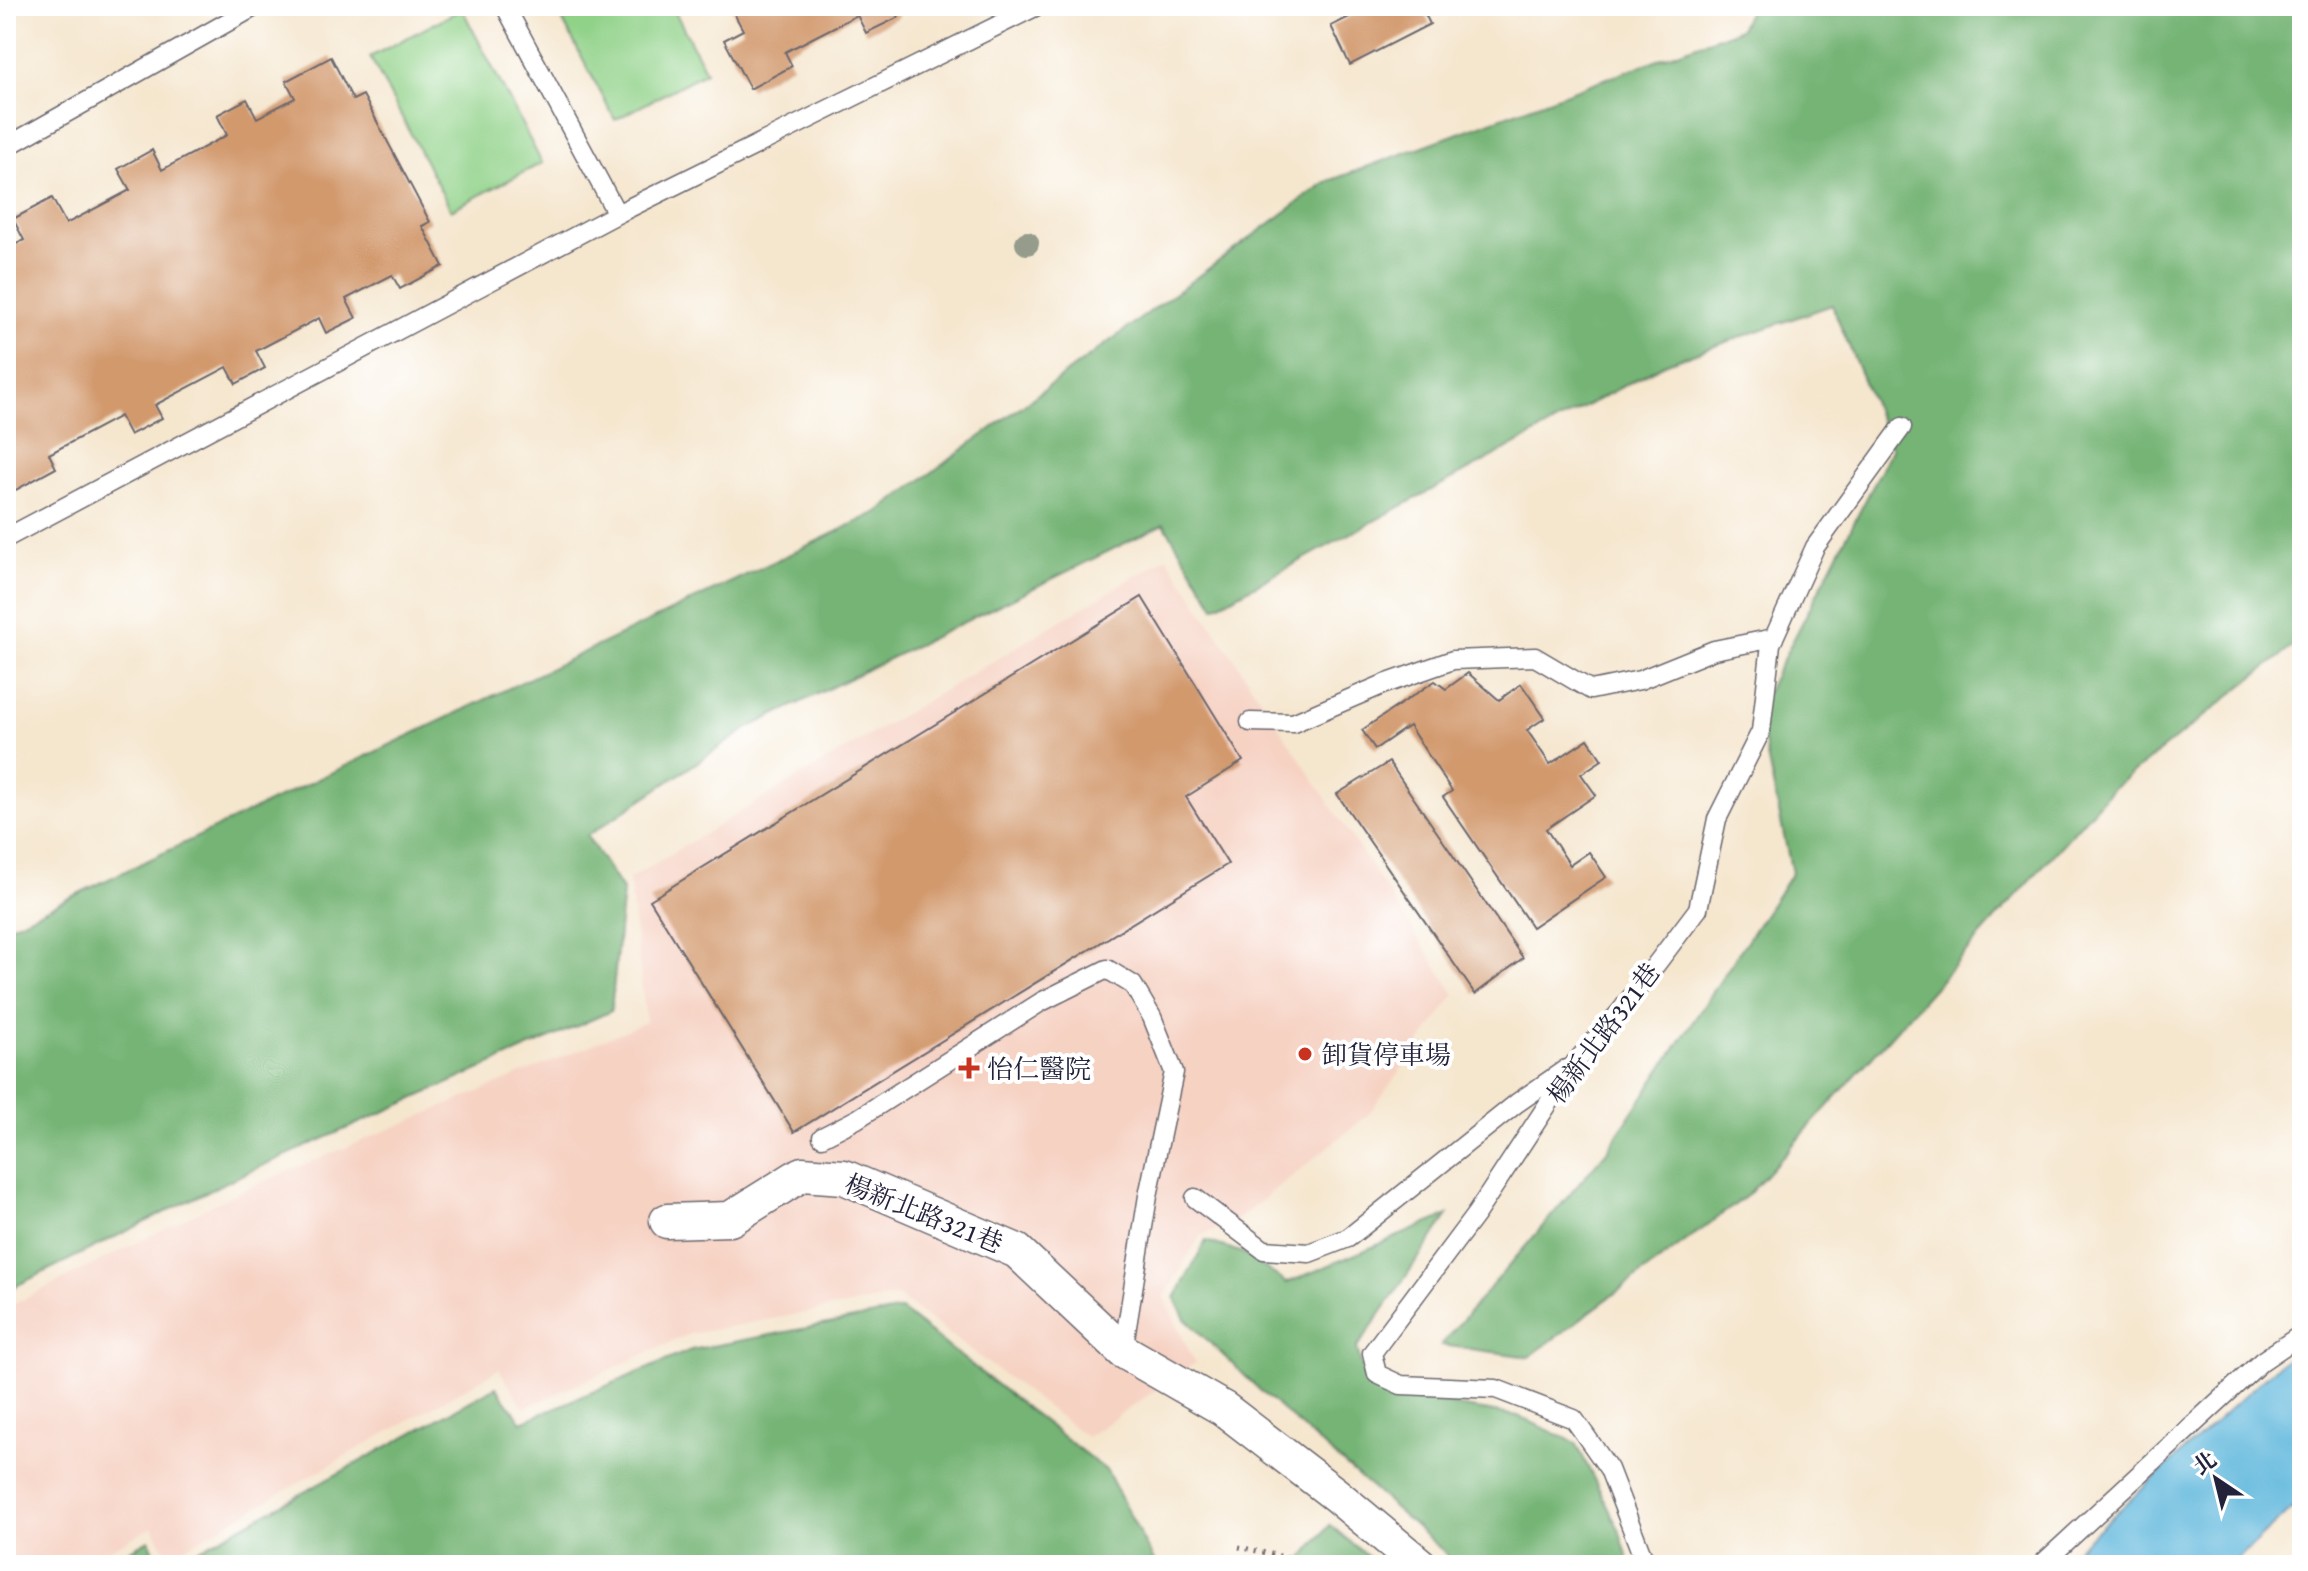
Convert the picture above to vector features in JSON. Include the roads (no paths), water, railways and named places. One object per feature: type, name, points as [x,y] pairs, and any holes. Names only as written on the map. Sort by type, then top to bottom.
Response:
[{"type":"street","name":"楊新北路321巷","points":[[667,1221],[730,1219],[802,1174],[844,1177],[1017,1251],[1123,1351],[1224,1409],[1336,1495],[1420,1565]]},
{"type":"lane","points":[[6,147],[256,6]]},
{"type":"lane","points":[[505,6],[617,214]]},
{"type":"lane","points":[[6,538],[617,214],[1037,6]]},
{"type":"lane","name":"楊新北路321巷","points":[[1646,1565],[1609,1469],[1574,1419],[1496,1389],[1401,1385],[1377,1374],[1372,1353],[1476,1214],[1575,1063],[1620,1012],[1698,909],[1717,819],[1761,731],[1771,644],[1815,547],[1902,427]]},
{"type":"lane","points":[[1250,722],[1293,723],[1382,685],[1453,660],[1535,657],[1591,690],[1640,680],[1714,650],[1774,638]]},
{"type":"lane","points":[[822,1137],[857,1119],[1041,1002],[1107,969],[1133,985],[1152,1017],[1174,1072],[1148,1196],[1123,1351]]},
{"type":"lane","points":[[1195,1198],[1264,1250],[1309,1253],[1348,1238],[1517,1103],[1575,1063]]},
{"type":"lane","points":[[2041,1565],[2262,1361],[2302,1334]]},
{"type":"water","points":[[2302,1350],[2302,1499],[2231,1565],[2059,1565],[2278,1365]]},
{"type":"place","name":"卸貨停車場","points":[[1305,1054]]},
{"type":"place","name":"怡仁醫院","points":[[969,1068]]}]
